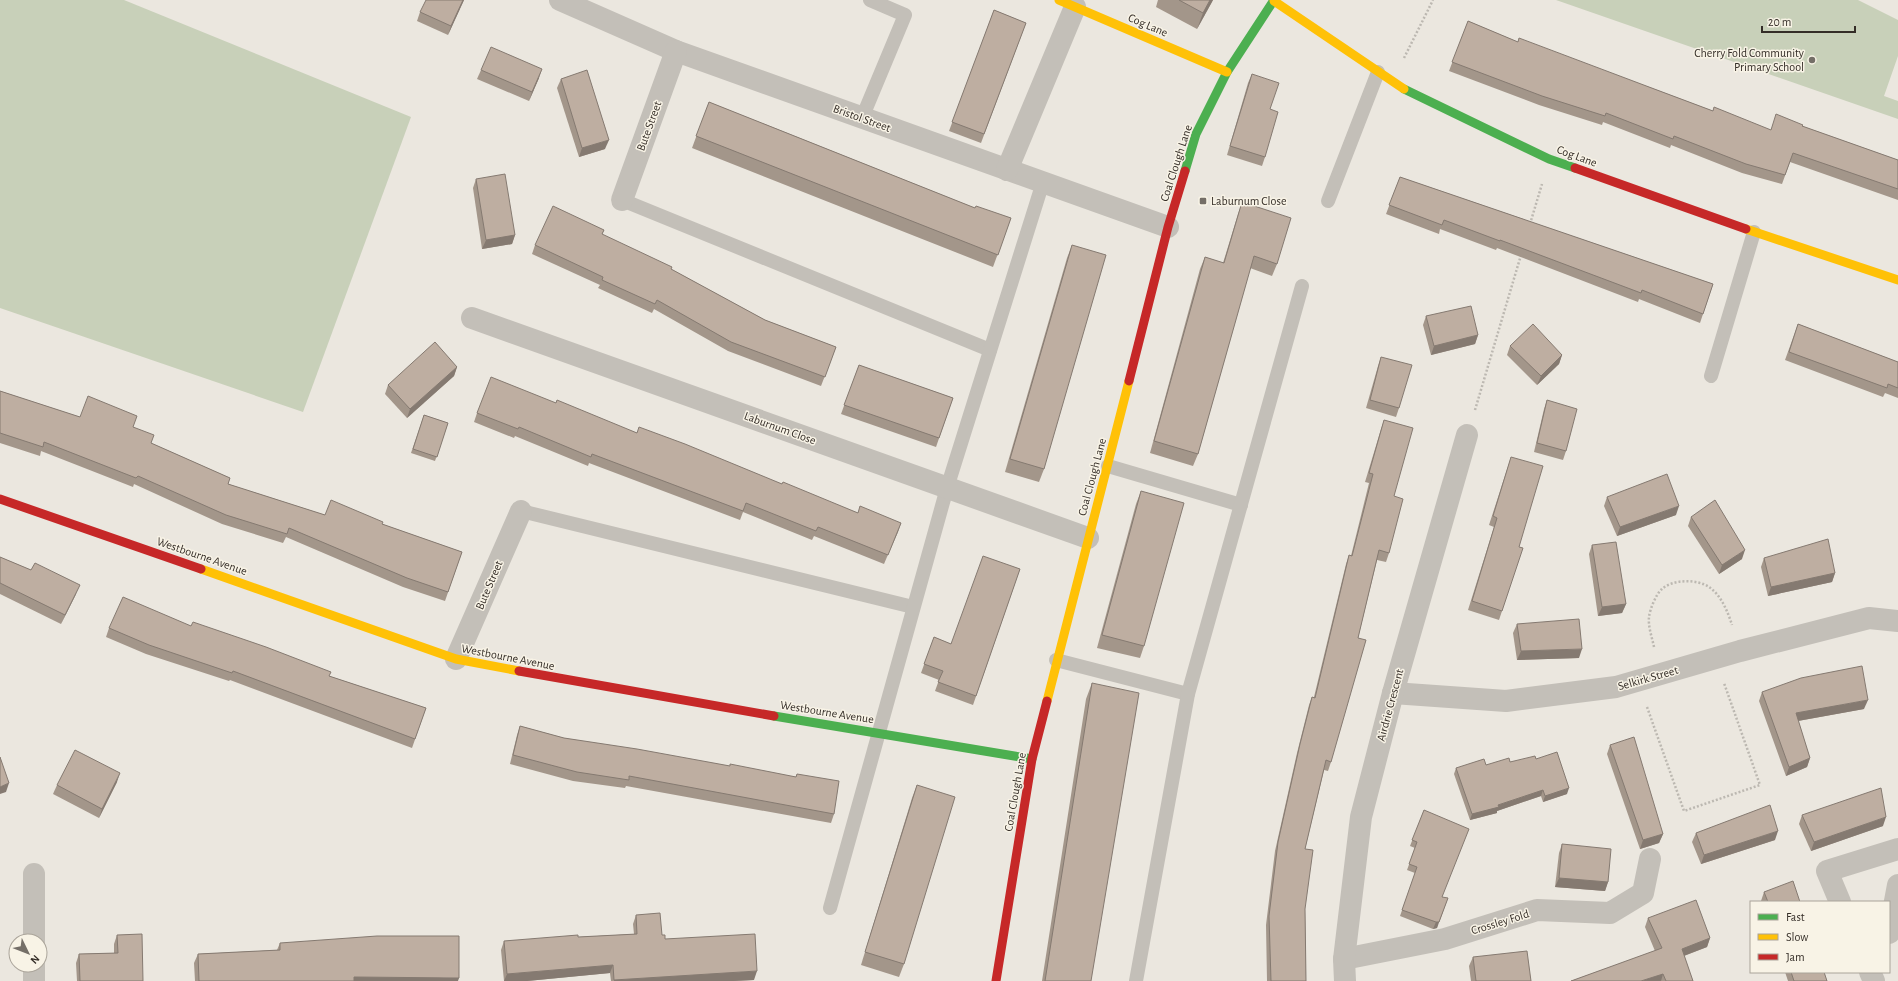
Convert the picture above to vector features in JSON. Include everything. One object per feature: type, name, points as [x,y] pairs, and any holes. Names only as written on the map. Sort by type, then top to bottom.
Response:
[{"type":"street","name":"Bristol Street","points":[[560,0],[676,51],[1168,227]]},
{"type":"street","name":"Cog Lane","points":[[1274,0],[1406,91],[1549,159],[1754,232],[1898,280]]},
{"type":"street","name":"Coal Clough Lane","points":[[996,981],[1032,759],[1056,660],[1108,466],[1168,227],[1196,134],[1227,72],[1274,0]]},
{"type":"street","name":"Cog Lane","points":[[1064,2],[1227,72]]},
{"type":"street","points":[[1007,170],[1064,2]]},
{"type":"street","name":"Bute Street","points":[[622,200],[676,51]]},
{"type":"street","name":"Laburnum Close","points":[[472,318],[1088,538]]},
{"type":"street","name":"Airdrie Crescent","points":[[1346,981],[1344,959],[1361,817],[1393,693],[1467,435]]},
{"type":"street","name":"Westbourne Avenue","points":[[0,499],[456,659],[579,683],[1032,759]]},
{"type":"street","name":"Bute Street","points":[[456,659],[521,511]]},
{"type":"street","name":"Selkirk Street","points":[[1393,693],[1506,701],[1616,687],[1740,651],[1869,618],[1898,621]]},
{"type":"street","points":[[1840,901],[1827,871],[1898,849]]},
{"type":"street","name":"Crossley Fold","points":[[1344,959],[1444,939],[1537,910],[1610,913],[1643,893],[1650,859]]},
{"type":"street","points":[[34,874],[34,933]]},
{"type":"street","points":[[1890,927],[1898,885]]},
{"type":"lane","points":[[862,118],[905,15],[870,0]]},
{"type":"lane","points":[[1328,200],[1378,72]]},
{"type":"lane","points":[[830,908],[947,488],[1043,182]]},
{"type":"lane","points":[[622,200],[990,350]]},
{"type":"lane","points":[[1711,376],[1754,232]]},
{"type":"lane","points":[[1136,981],[1188,694],[1302,286]]},
{"type":"lane","points":[[1108,466],[1241,505]]},
{"type":"lane","points":[[521,511],[913,608]]},
{"type":"lane","points":[[1056,660],[1188,694]]},
{"type":"path","points":[[1393,82],[1433,0]]},
{"type":"path","points":[[1529,226],[1549,159]]},
{"type":"path","points":[[1467,435],[1523,248]]},
{"type":"path","points":[[1662,674],[1651,634],[1649,616],[1654,602],[1662,589],[1678,582],[1694,581],[1708,586],[1719,597],[1729,615],[1740,651]]},
{"type":"path","points":[[1638,681],[1684,811],[1760,785],[1715,658]]},
{"type":"green space","points":[[0,0],[124,0],[411,117],[303,412],[0,308]]},
{"type":"green space","name":"Cherry Fold Community Primary School","points":[[1556,0],[1858,0],[1898,20],[1898,56],[1884,96],[1898,101],[1898,119]]},
{"type":"building","points":[[426,0],[463,0],[451,26],[420,12]]},
{"type":"building","points":[[1179,0],[1210,0],[1203,13]]},
{"type":"building","points":[[994,10],[1026,23],[984,134],[952,122]]},
{"type":"building","points":[[1468,21],[1518,42],[1519,38],[1713,111],[1714,107],[1771,130],[1776,114],[1803,125],[1802,126],[1898,160],[1898,189],[1793,153],[1785,175],[1746,164],[1674,136],[1673,139],[1606,113],[1605,116],[1542,96],[1452,62]]},
{"type":"building","points":[[491,47],[542,69],[532,92],[481,70]]},
{"type":"building","points":[[587,70],[609,140],[582,148],[561,79]]},
{"type":"building","points":[[1252,74],[1279,83],[1270,109],[1278,112],[1265,157],[1230,146]]},
{"type":"building","points":[[709,102],[975,208],[976,206],[1011,218],[998,255],[696,136]]},
{"type":"building","points":[[505,174],[515,235],[486,240],[476,179]]},
{"type":"building","points":[[1400,177],[1713,284],[1703,314],[1642,290],[1641,293],[1444,220],[1442,225],[1389,205]]},
{"type":"building","points":[[1242,202],[1291,218],[1277,264],[1254,256],[1198,454],[1154,441],[1205,257],[1224,263]]},
{"type":"building","points":[[553,206],[604,230],[602,234],[672,267],[671,269],[765,320],[836,347],[825,377],[731,342],[657,300],[655,304],[602,280],[603,277],[535,245]]},
{"type":"building","points":[[1072,245],[1106,255],[1044,469],[1010,459]]},
{"type":"building","points":[[1471,306],[1478,335],[1434,346],[1426,316]]},
{"type":"building","points":[[1533,324],[1562,355],[1541,376],[1510,346]]},
{"type":"building","points":[[1798,324],[1898,362],[1898,388],[1888,384],[1887,388],[1789,352]]},
{"type":"building","points":[[435,342],[457,367],[410,409],[388,385]]},
{"type":"building","points":[[1381,357],[1412,365],[1399,408],[1370,400]]},
{"type":"building","points":[[859,365],[953,398],[939,438],[844,405]]},
{"type":"building","points":[[491,377],[556,403],[557,400],[637,433],[639,427],[685,444],[782,484],[783,482],[858,513],[860,506],[901,523],[888,555],[818,527],[816,531],[746,503],[743,511],[592,454],[591,457],[519,427],[518,429],[477,413]]},
{"type":"building","points":[[0,391],[80,417],[88,396],[137,416],[133,427],[154,435],[151,443],[230,478],[228,484],[325,515],[331,500],[383,522],[382,524],[462,552],[448,592],[407,578],[289,528],[287,534],[226,515],[138,476],[136,478],[44,442],[43,447],[0,433]]},
{"type":"building","points":[[1547,400],[1577,409],[1566,451],[1537,443]]},
{"type":"building","points":[[424,415],[448,423],[437,457],[413,449]]},
{"type":"building","points":[[1384,420],[1413,428],[1394,496],[1403,499],[1389,553],[1379,550],[1358,638],[1366,640],[1331,762],[1326,760],[1305,849],[1313,850],[1305,909],[1306,981],[1271,981],[1269,916],[1278,842],[1300,744],[1312,697],[1315,698],[1349,555],[1352,556],[1373,474],[1369,473]]},
{"type":"building","points":[[1511,457],[1543,466],[1519,547],[1523,548],[1502,611],[1472,601],[1497,518],[1493,516]]},
{"type":"building","points":[[1667,474],[1679,506],[1620,527],[1607,497]]},
{"type":"building","points":[[1141,491],[1184,503],[1144,646],[1102,635]]},
{"type":"building","points":[[1715,500],[1745,550],[1722,565],[1691,517]]},
{"type":"building","points":[[1828,539],[1835,573],[1771,587],[1764,558]]},
{"type":"building","points":[[1616,542],[1626,604],[1602,607],[1592,545]]},
{"type":"building","points":[[983,556],[1020,569],[976,696],[938,682],[943,671],[924,664],[934,637],[951,644]]},
{"type":"building","points":[[0,557],[31,570],[35,563],[80,585],[65,615],[0,583]]},
{"type":"building","points":[[123,597],[191,626],[193,622],[266,647],[331,672],[329,676],[426,708],[415,739],[233,671],[232,673],[149,645],[109,628]]},
{"type":"building","points":[[1579,619],[1582,649],[1521,651],[1517,624]]},
{"type":"building","points":[[1862,666],[1868,700],[1796,713],[1810,758],[1789,767],[1762,692],[1801,678]]},
{"type":"building","points":[[1092,683],[1139,693],[1091,981],[1045,981]]},
{"type":"building","points":[[520,726],[564,738],[637,749],[730,766],[730,764],[796,777],[797,774],[839,781],[834,814],[629,776],[629,780],[577,772],[513,755]]},
{"type":"building","points":[[1634,737],[1663,834],[1643,840],[1610,745]]},
{"type":"building","points":[[75,750],[120,773],[102,809],[57,785]]},
{"type":"building","points":[[1557,752],[1569,788],[1545,796],[1543,790],[1498,805],[1499,807],[1472,814],[1456,768],[1484,759],[1486,765],[1509,758],[1510,762],[1535,756],[1536,759]]},
{"type":"building","points":[[0,757],[9,783],[0,787]]},
{"type":"building","points":[[917,785],[955,797],[904,964],[865,952]]},
{"type":"building","points":[[1881,788],[1886,817],[1814,842],[1802,815]]},
{"type":"building","points":[[1770,805],[1778,831],[1704,855],[1696,833]]},
{"type":"building","points":[[1424,810],[1469,829],[1442,897],[1448,898],[1439,922],[1402,910],[1417,867],[1409,864],[1417,842],[1412,840]]},
{"type":"building","points":[[1562,844],[1611,849],[1608,882],[1559,878]]},
{"type":"building","points":[[1793,881],[1800,901],[1768,901],[1764,892]]},
{"type":"building","points":[[1696,900],[1710,938],[1682,949],[1693,981],[1666,981],[1663,974],[1641,981],[1571,981],[1662,948],[1648,918]]},
{"type":"building","points":[[660,913],[662,935],[665,935],[665,939],[755,934],[757,971],[614,980],[613,965],[507,974],[504,941],[578,935],[578,937],[637,934],[636,915]]},
{"type":"building","points":[[142,934],[143,981],[80,981],[79,954],[118,953],[117,935]]},
{"type":"building","points":[[377,936],[459,936],[459,978],[354,977],[354,981],[199,981],[198,954],[280,950],[280,943]]},
{"type":"building","points":[[1527,951],[1531,981],[1476,981],[1473,957]]},
{"type":"building","points":[[1791,973],[1824,973],[1827,981],[1794,981]]},
{"type":"traffic: fast","points":[[1185,171],[1196,134],[1227,72],[1274,0]]},
{"type":"traffic: fast","points":[[1404,89],[1549,159],[1575,168]]},
{"type":"traffic: fast","points":[[774,716],[1032,759]]},
{"type":"traffic: slow","points":[[1059,0],[1227,72]]},
{"type":"traffic: slow","points":[[1274,1],[1404,89]]},
{"type":"traffic: slow","points":[[1746,229],[1898,280]]},
{"type":"traffic: slow","points":[[1047,701],[1129,381]]},
{"type":"traffic: slow","points":[[201,569],[456,659],[519,671]]},
{"type":"traffic: jam","points":[[1575,168],[1746,229]]},
{"type":"traffic: jam","points":[[1129,381],[1168,227],[1185,171]]},
{"type":"traffic: jam","points":[[0,499],[201,569]]},
{"type":"traffic: jam","points":[[519,671],[774,716]]},
{"type":"traffic: jam","points":[[996,981],[1032,759],[1047,701]]},
{"type":"place","name":"Cherry Fold Community Primary School","points":[[1812,60]]},
{"type":"place","name":"Laburnum Close","points":[[1203,201]]}]
